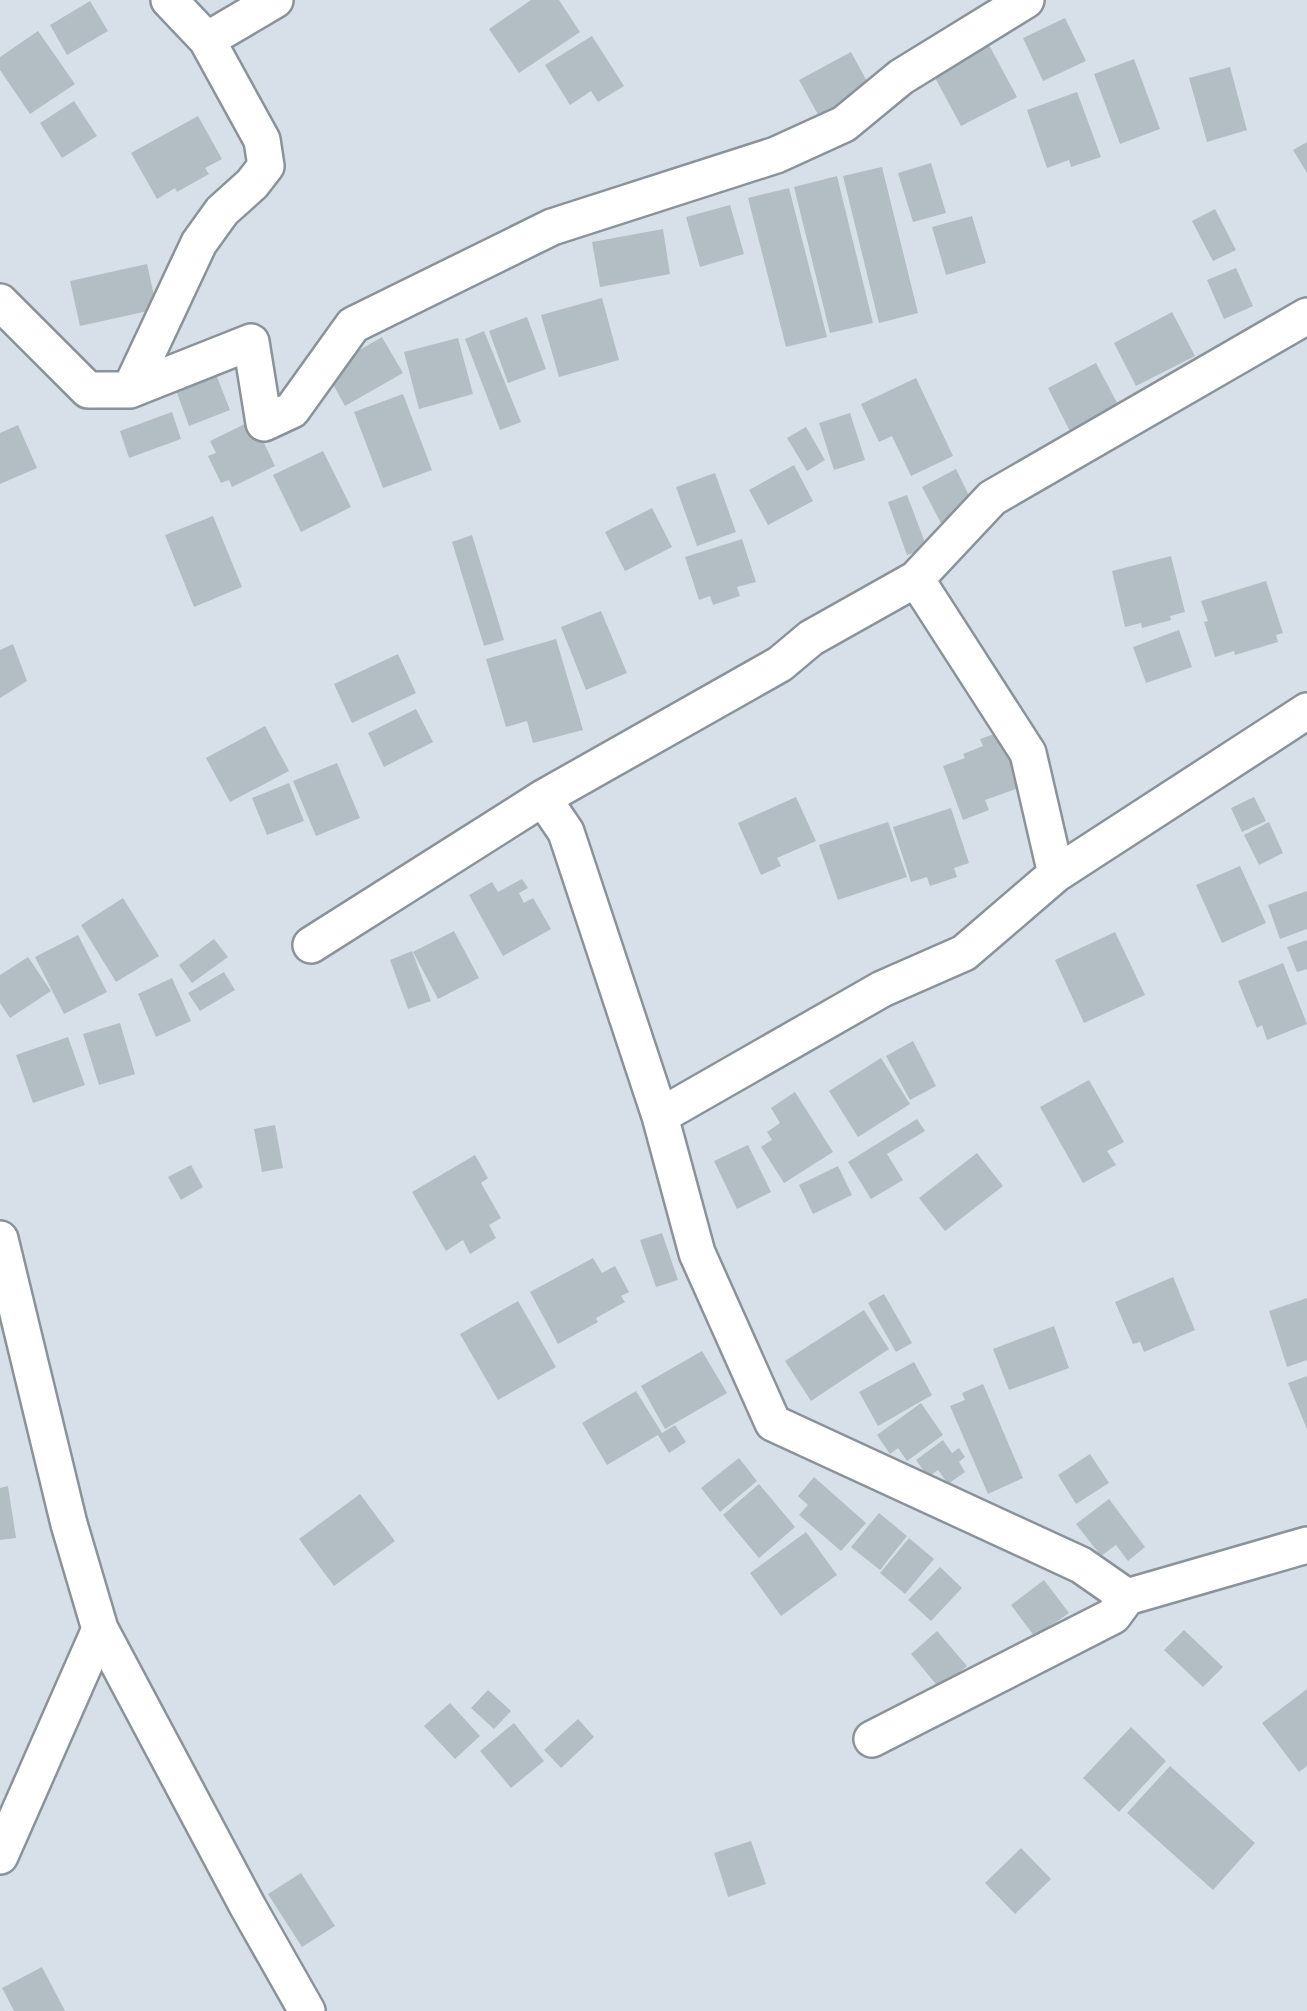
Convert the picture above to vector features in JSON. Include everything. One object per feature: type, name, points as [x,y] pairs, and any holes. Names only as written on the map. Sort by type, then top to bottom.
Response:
[{"type":"street","points":[[130,390],[199,242],[222,211],[266,166],[262,140],[207,40],[169,0]]},
{"type":"street","points":[[207,40],[275,0]]},
{"type":"street","points":[[0,302],[88,390],[130,390],[251,342],[264,423],[292,410],[353,325],[552,227],[776,154],[844,124],[902,77],[1026,0]]},
{"type":"street","points":[[311,946],[543,798],[780,664],[811,638],[916,580],[992,498],[1307,316]]},
{"type":"street","points":[[916,580],[1028,753],[1056,874]]},
{"type":"street","points":[[660,1116],[882,989],[964,952],[1056,874],[1307,712]]},
{"type":"street","points":[[543,798],[566,832],[660,1116],[698,1253],[772,1423],[1081,1565],[1127,1597]]},
{"type":"street","points":[[0,1238],[69,1524],[100,1628],[248,1907],[308,2011]]},
{"type":"street","points":[[872,1738],[1113,1616],[1127,1597],[1307,1545]]},
{"type":"street","points":[[0,1856],[100,1628]]},
{"type":"building","points":[[531,0],[559,0],[580,32],[519,73],[489,29]]},
{"type":"building","points":[[90,1],[108,31],[67,55],[50,25]]},
{"type":"building","points":[[1065,18],[1086,61],[1043,81],[1023,38]]},
{"type":"building","points":[[38,31],[75,84],[30,114],[0,70],[0,57]]},
{"type":"building","points":[[592,36],[624,86],[598,102],[591,91],[570,105],[545,65]]},
{"type":"building","points":[[989,45],[1017,97],[961,126],[933,74]]},
{"type":"building","points":[[851,52],[874,94],[822,122],[799,80]]},
{"type":"building","points":[[1134,59],[1160,129],[1120,144],[1094,74]]},
{"type":"building","points":[[1230,67],[1247,130],[1207,142],[1189,78]]},
{"type":"building","points":[[1077,92],[1101,157],[1071,167],[1069,160],[1047,168],[1027,110]]},
{"type":"building","points":[[74,101],[97,136],[62,158],[40,123]]},
{"type":"building","points":[[198,116],[222,159],[205,168],[209,174],[157,199],[131,153]]},
{"type":"building","points":[[1307,142],[1307,173],[1293,150]]},
{"type":"building","points":[[931,163],[946,213],[913,222],[898,173]]},
{"type":"building","points":[[882,167],[918,313],[879,323],[843,176]]},
{"type":"building","points":[[837,176],[873,323],[830,333],[794,187]]},
{"type":"building","points":[[789,188],[827,337],[786,347],[748,198]]},
{"type":"building","points":[[730,205],[744,254],[700,267],[686,217]]},
{"type":"building","points":[[1215,209],[1236,250],[1213,261],[1192,221]]},
{"type":"building","points":[[972,216],[986,263],[946,275],[932,227]]},
{"type":"building","points":[[663,229],[670,274],[600,287],[592,242]]},
{"type":"building","points":[[147,264],[157,309],[80,326],[70,281]]},
{"type":"building","points":[[1236,268],[1253,306],[1224,319],[1207,280]]},
{"type":"building","points":[[602,298],[619,360],[559,377],[541,315]]},
{"type":"building","points":[[1172,312],[1195,356],[1136,386],[1114,343]]},
{"type":"building","points":[[527,317],[546,369],[508,383],[489,331]]},
{"type":"building","points":[[484,331],[521,422],[500,430],[465,339]]},
{"type":"building","points":[[382,337],[403,373],[345,406],[325,370]]},
{"type":"building","points":[[458,338],[473,394],[419,409],[404,352]]},
{"type":"building","points":[[1096,363],[1124,416],[1075,441],[1048,388]]},
{"type":"building","points":[[212,364],[230,410],[189,426],[172,379]]},
{"type":"building","points":[[916,378],[953,456],[911,476],[892,436],[879,442],[861,404]]},
{"type":"building","points":[[403,394],[432,470],[383,488],[354,412]]},
{"type":"building","points":[[172,412],[181,439],[129,458],[120,431]]},
{"type":"building","points":[[850,413],[865,460],[834,470],[819,423]]},
{"type":"building","points":[[253,420],[275,466],[232,487],[229,480],[221,483],[208,456],[216,453],[210,441]]},
{"type":"building","points":[[18,425],[37,468],[0,484],[0,433]]},
{"type":"building","points":[[806,427],[825,460],[807,471],[787,438]]},
{"type":"building","points":[[323,451],[351,507],[301,532],[273,475]]},
{"type":"building","points":[[794,465],[813,501],[768,525],[749,490]]},
{"type":"building","points":[[956,469],[976,510],[943,527],[922,487]]},
{"type":"building","points":[[715,473],[736,532],[697,546],[676,487]]},
{"type":"building","points":[[907,495],[927,548],[907,555],[888,502]]},
{"type":"building","points":[[652,508],[672,547],[625,571],[605,532]]},
{"type":"building","points":[[213,516],[242,587],[194,607],[165,535]]},
{"type":"building","points":[[472,535],[504,640],[484,646],[452,542]]},
{"type":"building","points":[[742,539],[756,582],[737,587],[740,596],[713,605],[710,596],[699,600],[685,557]]},
{"type":"building","points":[[1171,556],[1185,612],[1142,628],[1141,623],[1125,627],[1112,571]]},
{"type":"building","points":[[1266,581],[1283,633],[1276,635],[1278,642],[1215,657],[1201,601]]},
{"type":"building","points":[[601,611],[627,673],[586,690],[561,627]]},
{"type":"building","points":[[1179,630],[1192,667],[1146,683],[1133,647]]},
{"type":"building","points":[[556,639],[583,730],[533,743],[527,721],[506,727],[486,659]]},
{"type":"building","points":[[13,644],[27,681],[0,698],[0,650]]},
{"type":"building","points":[[398,654],[416,693],[352,723],[334,684]]},
{"type":"building","points":[[416,709],[433,742],[384,767],[368,733]]},
{"type":"building","points":[[265,726],[289,771],[230,802],[206,758]]},
{"type":"building","points":[[1003,731],[1024,786],[985,800],[989,810],[963,820],[943,766],[983,746],[980,739]]},
{"type":"building","points":[[337,763],[360,818],[316,836],[293,781]]},
{"type":"building","points":[[289,783],[304,821],[267,835],[252,798]]},
{"type":"building","points":[[796,797],[816,841],[777,858],[781,866],[761,875],[738,823]]},
{"type":"building","points":[[1254,797],[1266,821],[1242,832],[1231,808]]},
{"type":"building","points":[[951,808],[969,863],[954,868],[957,877],[930,886],[927,877],[911,882],[893,827]]},
{"type":"building","points":[[888,822],[907,877],[838,900],[819,845]]},
{"type":"building","points":[[1269,822],[1283,853],[1259,865],[1244,835]]},
{"type":"building","points":[[1240,866],[1266,923],[1222,943],[1196,885]]},
{"type":"building","points":[[522,879],[528,888],[519,893],[524,903],[533,898],[551,929],[503,956],[469,895],[492,882],[498,892]]},
{"type":"building","points":[[1307,891],[1307,929],[1280,939],[1268,905]]},
{"type":"building","points":[[123,898],[159,956],[116,982],[81,925]]},
{"type":"building","points":[[454,931],[479,978],[438,999],[413,952]]},
{"type":"building","points":[[1115,932],[1145,995],[1084,1023],[1055,960]]},
{"type":"building","points":[[78,935],[107,992],[64,1014],[35,957]]},
{"type":"building","points":[[214,939],[228,957],[192,983],[179,965]]},
{"type":"building","points":[[1307,940],[1307,969],[1297,972],[1287,947]]},
{"type":"building","points":[[412,951],[431,1001],[408,1009],[390,960]]},
{"type":"building","points":[[28,957],[51,991],[10,1018],[0,1003],[0,975]]},
{"type":"building","points":[[1283,963],[1307,1024],[1267,1040],[1262,1025],[1257,1028],[1238,981]]},
{"type":"building","points":[[224,972],[235,990],[200,1011],[188,993]]},
{"type":"building","points":[[172,978],[191,1021],[156,1037],[138,994]]},
{"type":"building","points":[[120,1023],[135,1074],[99,1085],[83,1034]]},
{"type":"building","points":[[68,1037],[85,1085],[33,1103],[16,1055]]},
{"type":"building","points":[[913,1041],[936,1086],[910,1100],[886,1056]]},
{"type":"building","points":[[881,1058],[910,1104],[858,1137],[829,1091]]},
{"type":"building","points":[[1089,1080],[1124,1142],[1107,1151],[1116,1165],[1083,1183],[1040,1107]]},
{"type":"building","points":[[795,1092],[833,1152],[784,1183],[761,1147],[772,1140],[767,1132],[780,1123],[771,1108]]},
{"type":"building","points":[[917,1119],[925,1131],[887,1154],[903,1180],[871,1199],[848,1162]]},
{"type":"building","points":[[275,1125],[283,1168],[262,1172],[254,1129]]},
{"type":"building","points":[[748,1145],[771,1192],[737,1209],[714,1161]]},
{"type":"building","points":[[977,1153],[1003,1186],[945,1231],[919,1198]]},
{"type":"building","points":[[475,1155],[488,1178],[481,1183],[501,1218],[489,1225],[496,1238],[470,1254],[463,1240],[446,1251],[412,1192]]},
{"type":"building","points":[[191,1165],[203,1187],[181,1200],[168,1177]]},
{"type":"building","points":[[838,1166],[852,1195],[813,1214],[799,1185]]},
{"type":"building","points":[[662,1233],[678,1280],[656,1287],[640,1240]]},
{"type":"building","points":[[593,1258],[602,1273],[615,1266],[629,1292],[621,1296],[625,1302],[558,1344],[530,1292]]},
{"type":"building","points":[[1173,1277],[1195,1330],[1144,1352],[1140,1342],[1133,1344],[1115,1302]]},
{"type":"building","points":[[884,1294],[912,1343],[896,1352],[868,1303]]},
{"type":"building","points":[[1307,1298],[1307,1360],[1287,1367],[1269,1311]]},
{"type":"building","points":[[518,1301],[556,1367],[498,1400],[460,1334]]},
{"type":"building","points":[[864,1310],[889,1349],[811,1401],[785,1361]]},
{"type":"building","points":[[1054,1326],[1069,1368],[1009,1390],[993,1349]]},
{"type":"building","points":[[702,1351],[727,1393],[665,1429],[641,1386]]},
{"type":"building","points":[[914,1362],[932,1395],[878,1426],[859,1392]]},
{"type":"building","points":[[1307,1376],[1307,1429],[1288,1383]]},
{"type":"building","points":[[983,1384],[1023,1478],[988,1494],[950,1406],[965,1400],[962,1393]]},
{"type":"building","points":[[636,1391],[662,1433],[675,1425],[686,1442],[669,1453],[658,1435],[607,1465],[582,1423]]},
{"type":"building","points":[[921,1403],[943,1435],[907,1461],[898,1448],[890,1454],[877,1435]]},
{"type":"building","points":[[943,1440],[952,1453],[959,1448],[965,1457],[959,1462],[965,1472],[948,1484],[938,1470],[928,1477],[916,1460]]},
{"type":"building","points":[[1090,1454],[1109,1483],[1076,1504],[1058,1475]]},
{"type":"building","points":[[739,1458],[757,1481],[720,1512],[701,1488]]},
{"type":"building","points":[[814,1477],[866,1523],[841,1551],[799,1515],[808,1505],[798,1496]]},
{"type":"building","points":[[759,1484],[795,1527],[759,1558],[723,1515]]},
{"type":"building","points":[[8,1486],[16,1538],[0,1540],[0,1488]]},
{"type":"building","points":[[360,1494],[395,1541],[334,1586],[299,1539]]},
{"type":"building","points":[[1109,1499],[1145,1547],[1128,1561],[1116,1545],[1101,1556],[1076,1524]]},
{"type":"building","points":[[879,1513],[907,1536],[880,1570],[851,1547]]},
{"type":"building","points":[[806,1532],[837,1575],[781,1616],[750,1573]]},
{"type":"building","points":[[909,1538],[934,1559],[905,1594],[880,1573]]},
{"type":"building","points":[[940,1567],[962,1588],[931,1621],[908,1600]]},
{"type":"building","points":[[1044,1580],[1069,1613],[1035,1637],[1011,1605]]},
{"type":"building","points":[[1184,1630],[1223,1667],[1203,1687],[1164,1650]]},
{"type":"building","points":[[937,1631],[967,1666],[940,1689],[911,1654]]},
{"type":"building","points":[[1307,1689],[1307,1766],[1299,1772],[1262,1723]]},
{"type":"building","points":[[488,1690],[511,1711],[494,1729],[471,1708]]},
{"type":"building","points":[[450,1703],[480,1736],[455,1759],[424,1726]]},
{"type":"building","points":[[578,1719],[594,1737],[561,1768],[544,1750]]},
{"type":"building","points":[[514,1723],[544,1761],[511,1788],[480,1751]]},
{"type":"building","points":[[1131,1727],[1166,1761],[1119,1812],[1083,1778]]},
{"type":"building","points":[[1170,1766],[1255,1843],[1213,1890],[1127,1813]]},
{"type":"building","points":[[751,1841],[766,1884],[728,1897],[714,1853]]},
{"type":"building","points":[[1021,1848],[1051,1879],[1015,1914],[985,1883]]},
{"type":"building","points":[[301,1873],[335,1926],[302,1947],[268,1894]]},
{"type":"building","points":[[42,1967],[65,2011],[14,2011],[2,1988]]}]
